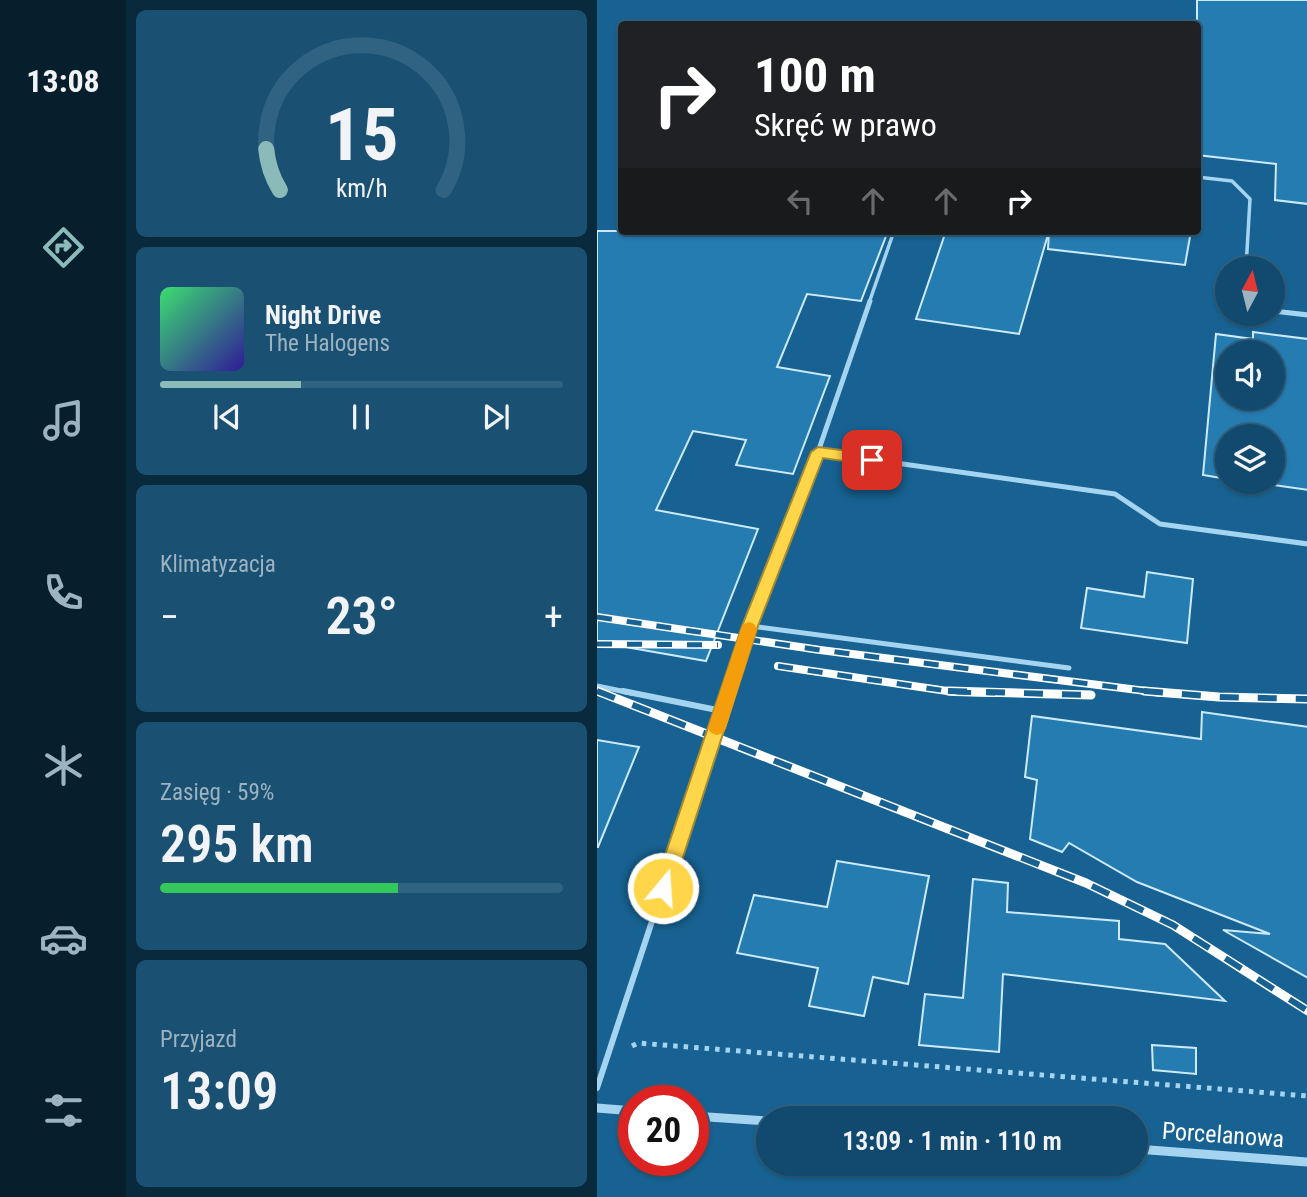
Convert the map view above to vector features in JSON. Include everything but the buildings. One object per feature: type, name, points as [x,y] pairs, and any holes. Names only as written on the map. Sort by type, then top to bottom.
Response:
[{"type":"street","points":[[597,1108],[618,1110]]},
{"type":"street","points":[[709,1117],[756,1120]]},
{"type":"street","name":"Porcelanowa","points":[[1148,1150],[1307,1162]]},
{"type":"lane","points":[[1201,177],[1232,181],[1250,199],[1247,256]]},
{"type":"lane","points":[[597,1088],[750,626],[818,452],[894,235]]},
{"type":"lane","points":[[1285,312],[1307,315]]},
{"type":"lane","points":[[818,452],[1115,494],[1160,524],[1307,544]]},
{"type":"lane","points":[[750,626],[1069,668]]},
{"type":"lane","points":[[597,686],[722,711]]},
{"type":"path","points":[[604,1065],[638,1042],[1307,1096]]},
{"type":"railway","points":[[597,617],[820,650],[1150,691]]},
{"type":"railway","points":[[597,644],[718,645]]},
{"type":"railway","points":[[778,666],[954,692],[995,693]]},
{"type":"railway","points":[[602,693],[597,691],[1086,883],[1173,925],[1308,1011]]},
{"type":"railway","points":[[948,691],[1091,695]]},
{"type":"railway","points":[[1144,691],[1150,691]]},
{"type":"railway","points":[[1150,691],[1219,697],[1308,699]]},
{"type":"railway","points":[[1150,691],[1162,693]]},
{"type":"slow traffic","points":[[717,728],[749,629]]},
{"type":"route","points":[[663,888],[750,626],[818,452],[872,460]]}]
